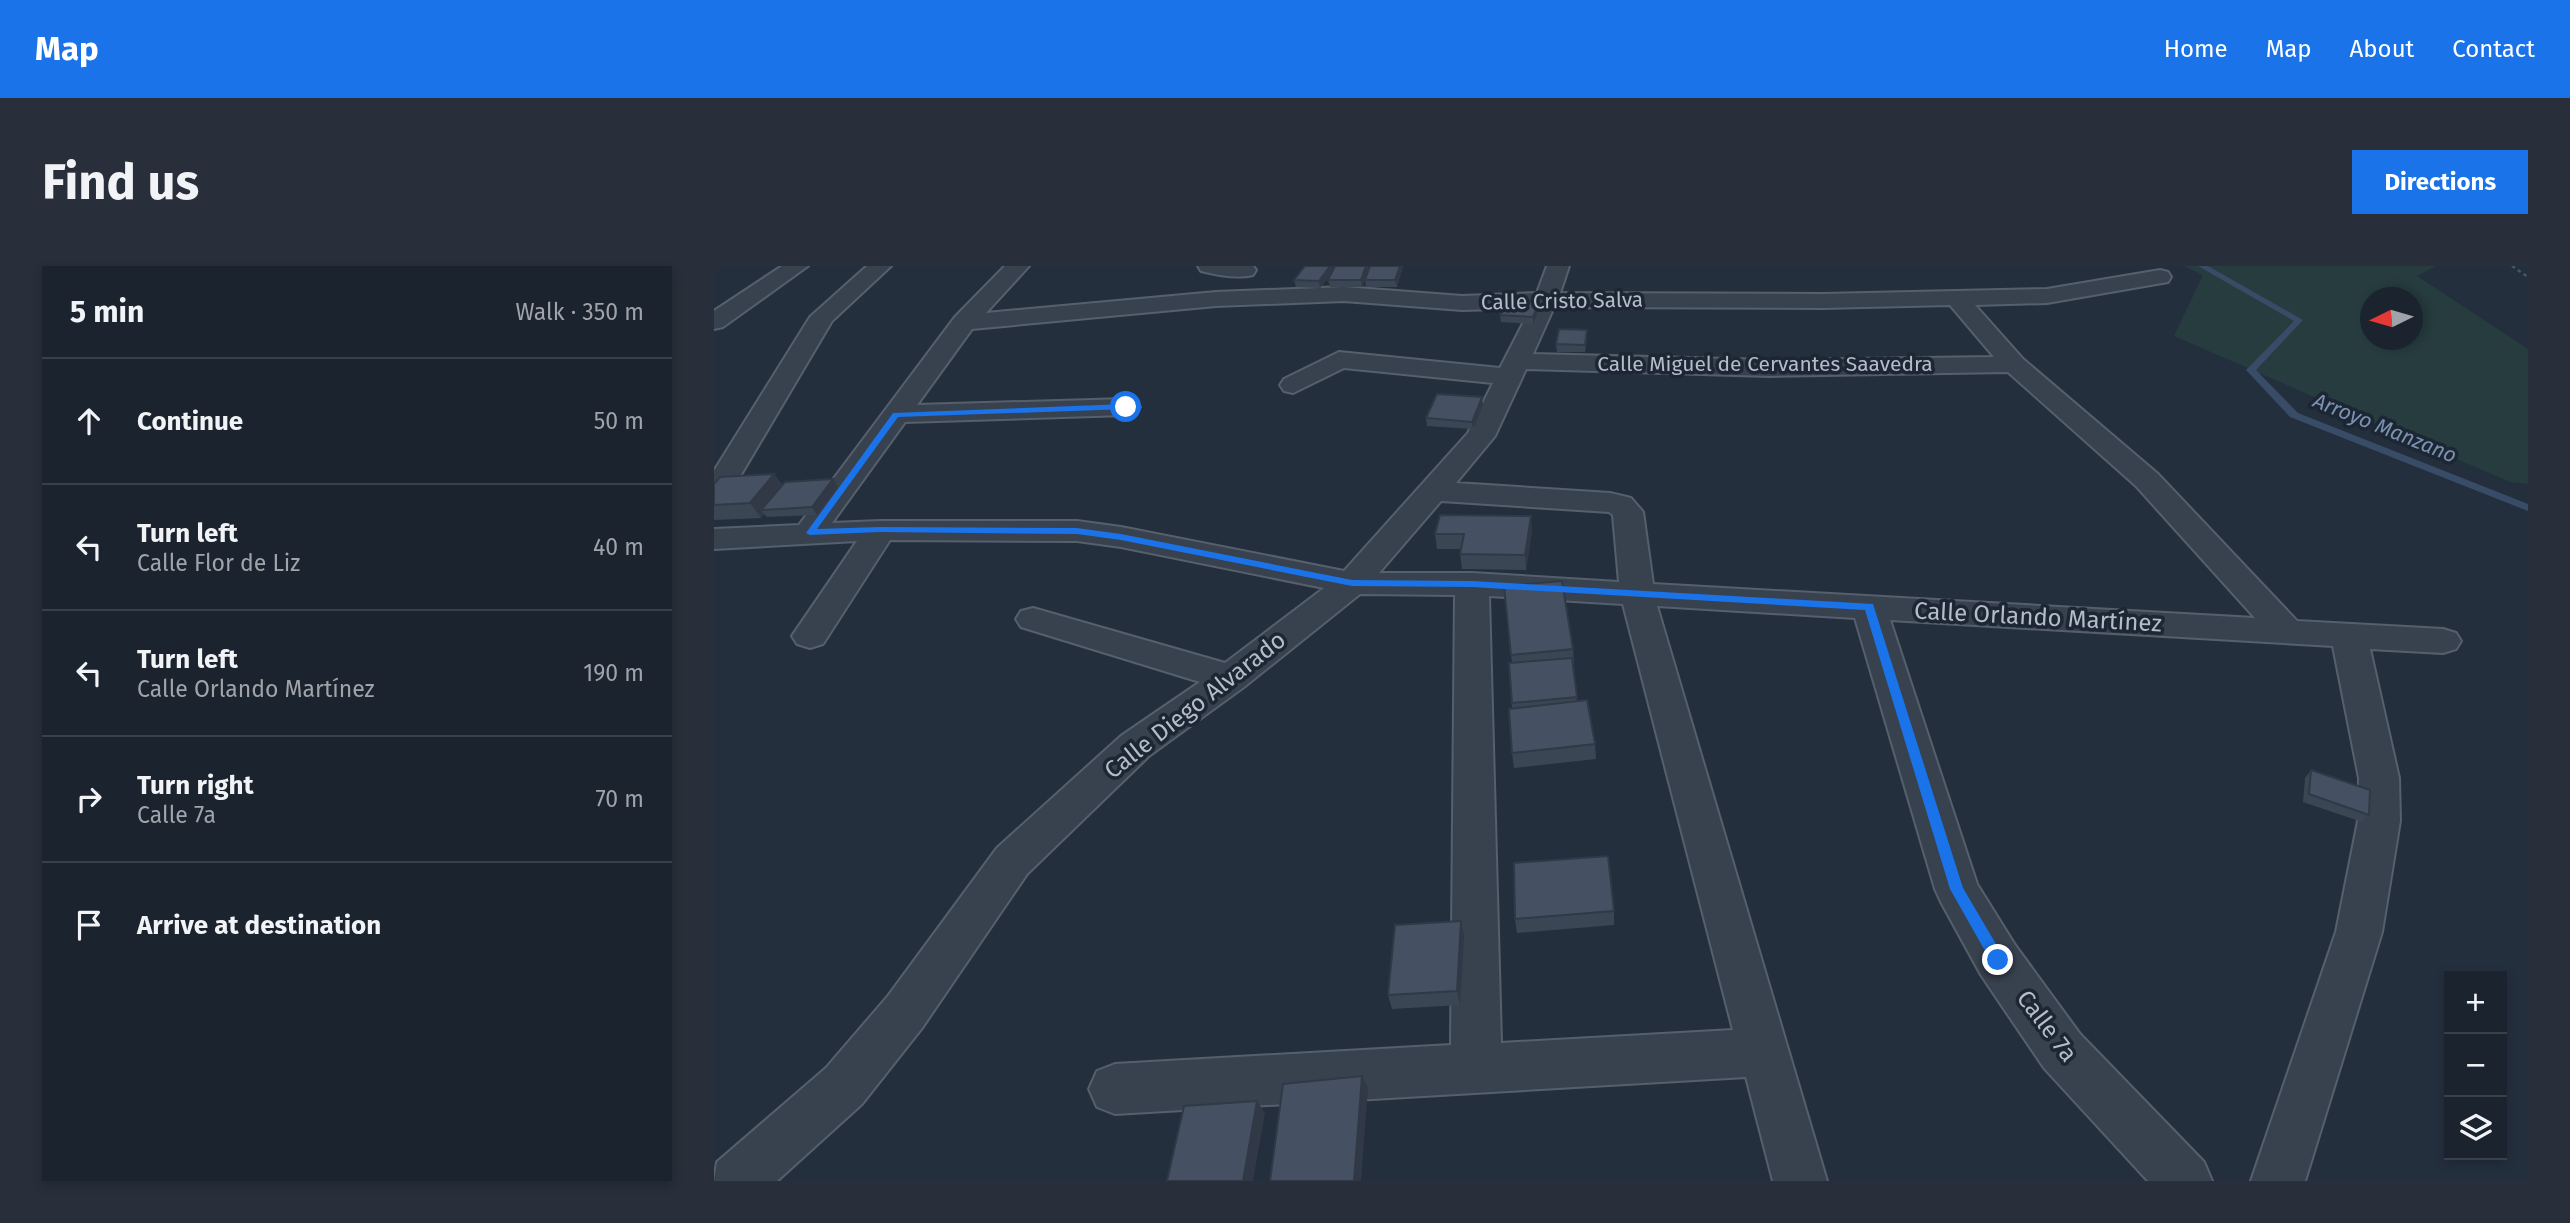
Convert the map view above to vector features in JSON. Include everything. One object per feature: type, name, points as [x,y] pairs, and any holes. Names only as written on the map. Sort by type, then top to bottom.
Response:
[{"type":"street","points":[[714,323],[797,266]]},
{"type":"street","points":[[714,495],[822,317],[880,266]]},
{"type":"street","points":[[810,533],[964,322],[1018,266]]},
{"type":"street","points":[[1209,266],[1247,268]]},
{"type":"street","points":[[1216,299],[1247,268]]},
{"type":"street","name":"Calle Cristo Salva","points":[[964,322],[1216,299],[1344,294],[1462,303],[1552,283],[1823,301],[2047,296],[2160,277]]},
{"type":"street","name":"Calle Diego Alvarado","points":[[736,1181],[844,1086],[905,1012],[1012,861],[1135,746],[1231,678],[1352,583],[1481,436],[1552,283]]},
{"type":"street","points":[[1956,298],[2014,364],[2130,463],[2287,632]]},
{"type":"street","name":"Calle Miguel de Cervantes Saavedra","points":[[1293,385],[1339,360],[1512,369],[2014,364]]},
{"type":"street","points":[[896,414],[1126,407]]},
{"type":"street","points":[[1433,491],[1610,502],[1620,505],[1628,512],[1637,594],[1800,1181]]},
{"type":"street","points":[[810,636],[880,530]]},
{"type":"street","name":"Calle Orlando Martínez","points":[[714,539],[880,530],[1077,531],[1121,537],[1352,583],[1472,584],[2443,641]]},
{"type":"street","points":[[1472,584],[1476,1070]]},
{"type":"street","name":"Calle 7a","points":[[1869,607],[1957,889],[1998,960],[2062,1051],[2185,1181]]},
{"type":"street","points":[[1033,620],[1231,678]]},
{"type":"street","points":[[2278,1181],[2359,932],[2379,821],[2379,778],[2349,636]]},
{"type":"street","points":[[1115,1089],[1764,1052]]},
{"type":"path","points":[[2512,266],[2528,277]]},
{"type":"green space","points":[[2184,266],[2436,266],[2417,276],[2528,349],[2528,484],[2510,482],[2174,336],[2203,275]]},
{"type":"building","points":[[1305,266],[1330,266],[1319,281],[1294,280]]},
{"type":"building","points":[[1335,266],[1366,266],[1361,280],[1328,280]]},
{"type":"building","points":[[1370,266],[1400,266],[1395,280],[1365,280]]},
{"type":"building","points":[[1508,300],[1539,302],[1533,317],[1500,315]]},
{"type":"building","points":[[1559,329],[1587,330],[1585,345],[1556,344]]},
{"type":"building","points":[[1437,394],[1482,397],[1472,422],[1426,418]]},
{"type":"building","points":[[774,474],[750,503],[714,505],[714,484],[720,477]]},
{"type":"building","points":[[833,479],[812,507],[761,510],[785,482]]},
{"type":"building","points":[[1440,515],[1531,516],[1525,555],[1460,554],[1464,534],[1435,534]]},
{"type":"building","points":[[1562,581],[1573,649],[1511,655],[1504,586]]},
{"type":"building","points":[[1572,658],[1577,697],[1512,703],[1509,663]]},
{"type":"building","points":[[1587,700],[1595,744],[1512,753],[1509,709]]},
{"type":"building","points":[[2311,770],[2370,790],[2369,815],[2309,794]]},
{"type":"building","points":[[1608,856],[1614,911],[1515,919],[1514,863]]},
{"type":"building","points":[[1461,921],[1457,991],[1388,995],[1395,925]]},
{"type":"building","points":[[1362,1076],[1354,1181],[1270,1181],[1283,1084]]},
{"type":"building","points":[[1257,1101],[1243,1181],[1167,1181],[1184,1106]]},
{"type":"waterway","name":"Arroyo Manzano","points":[[2202,266],[2299,320],[2251,370],[2294,415],[2528,508]]},
{"type":"route","points":[[1126,407],[896,414],[810,533],[880,530],[1077,531],[1121,537],[1352,583],[1472,584],[1869,607],[1957,889],[1998,960]]}]
